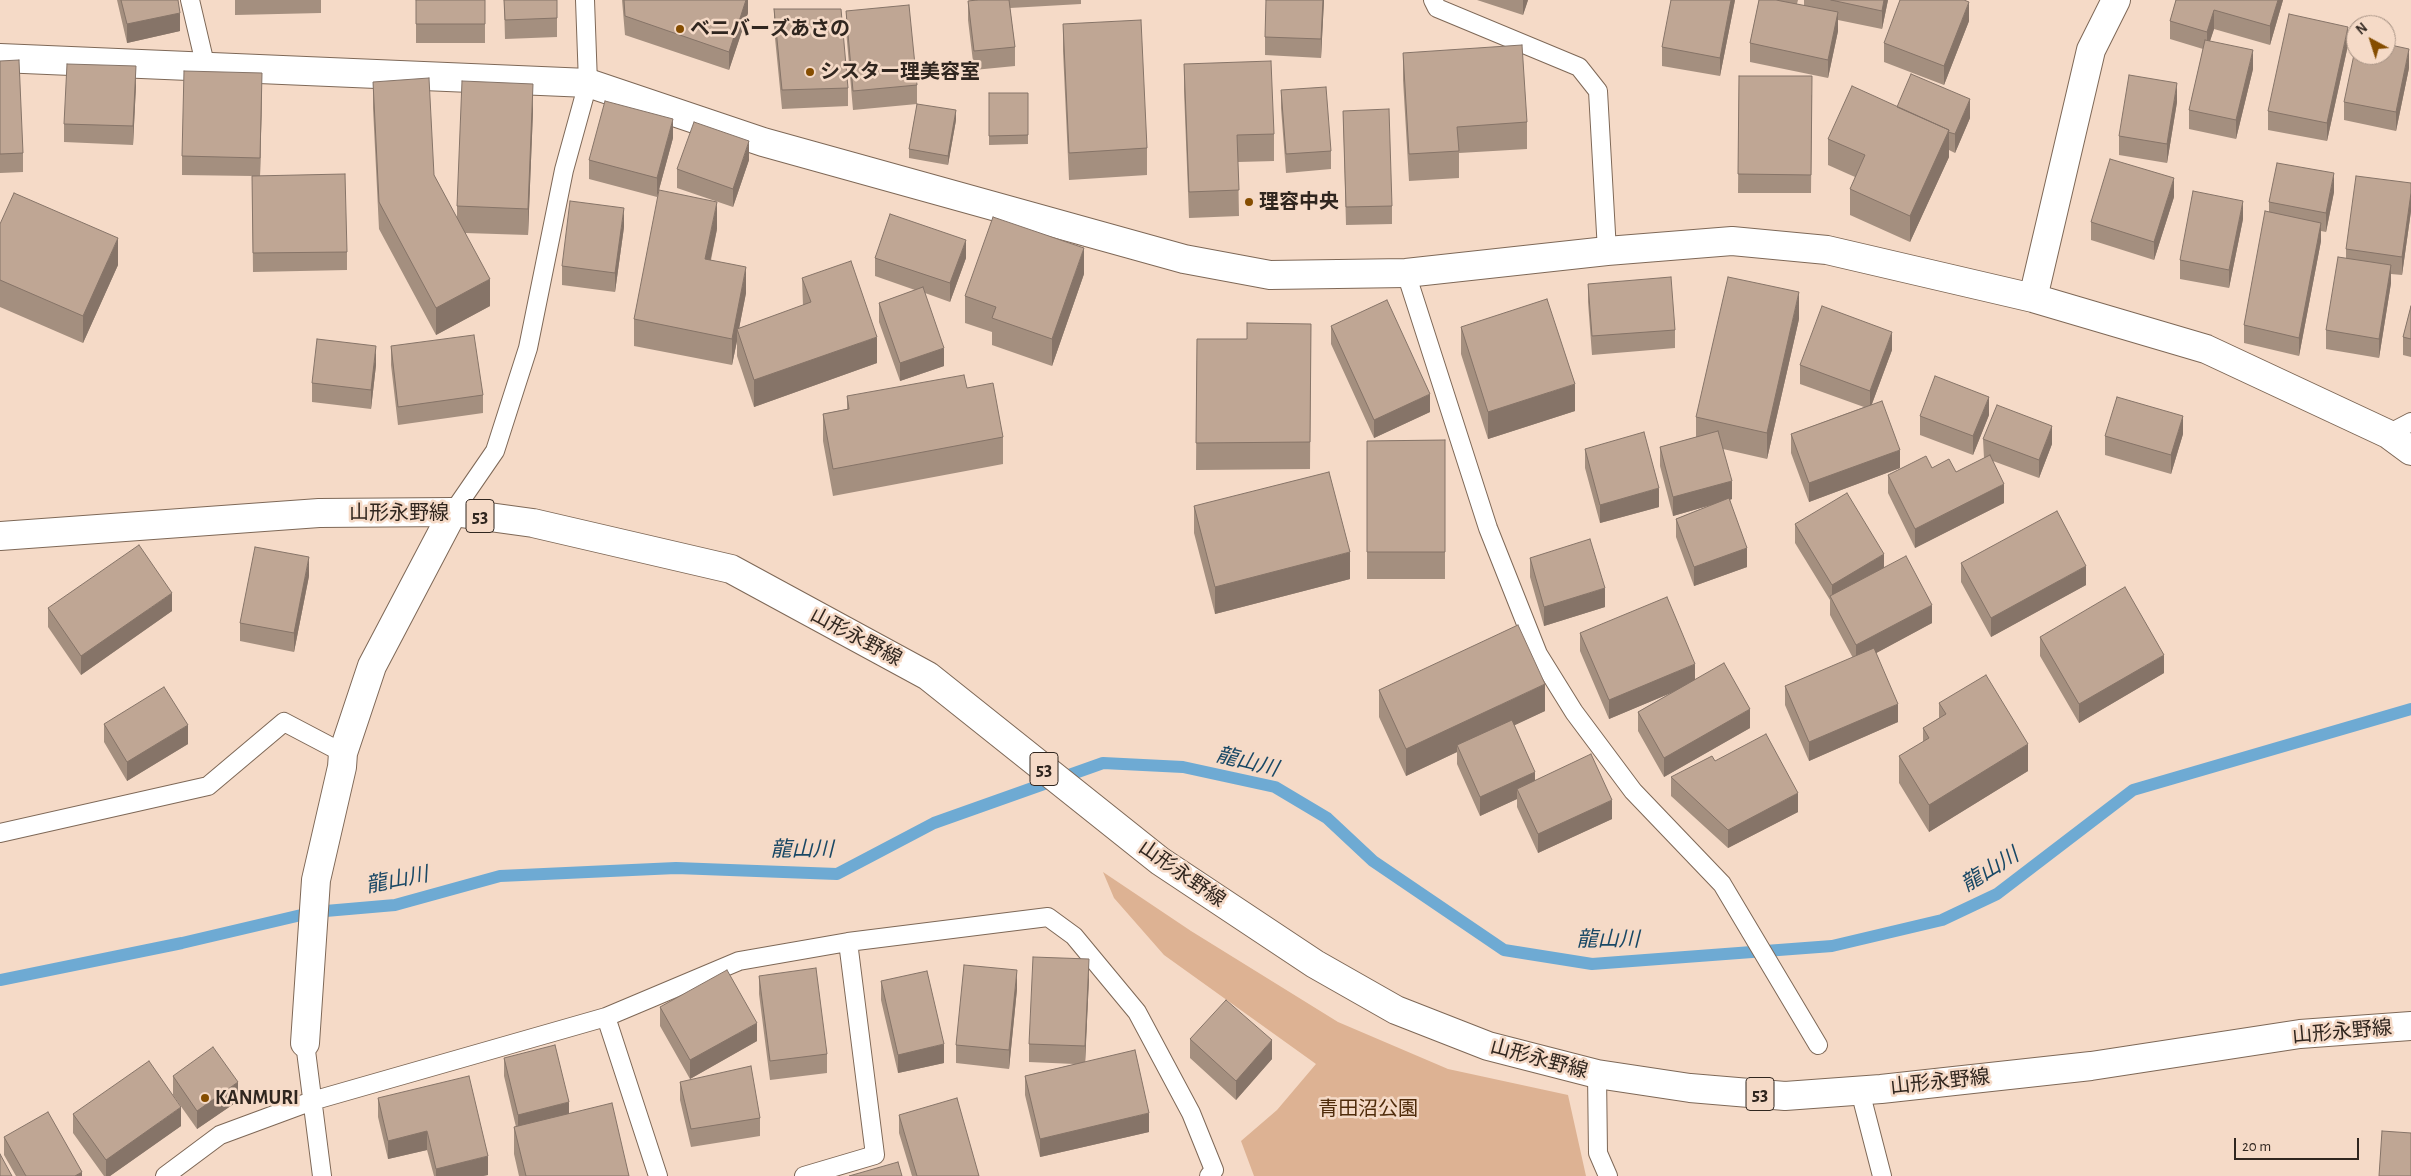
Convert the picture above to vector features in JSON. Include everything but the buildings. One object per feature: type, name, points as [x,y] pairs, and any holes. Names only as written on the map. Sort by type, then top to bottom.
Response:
[{"type":"street","points":[[2033,298],[2091,50],[2116,0]]},
{"type":"street","points":[[0,58],[588,83],[763,142],[1184,259],[1270,276],[1406,273],[1607,251],[1732,241],[1827,250],[2033,298],[2206,349],[2400,428],[2411,451]]},
{"type":"street","points":[[306,1043],[316,880],[343,760],[372,666],[453,512]]},
{"type":"street","name":"山形永野線","points":[[0,536],[319,513],[453,512],[533,523],[731,569],[928,676],[1160,861],[1315,964],[1396,1010],[1488,1046],[1597,1074],[1690,1088],[1785,1096],[1860,1091],[2091,1066],[2300,1034],[2411,1026]]},
{"type":"lane","points":[[190,0],[206,68]]},
{"type":"lane","points":[[453,512],[495,451],[525,358],[564,170],[588,83],[585,0]]},
{"type":"lane","points":[[1433,0],[1437,8],[1578,67],[1598,91],[1607,251]]},
{"type":"lane","points":[[1406,273],[1488,528],[1538,654],[1574,712],[1634,791],[1722,884],[1818,1045]]},
{"type":"lane","points":[[0,833],[208,786],[284,722],[343,760]]},
{"type":"lane","points":[[165,1176],[220,1135],[312,1102],[606,1017],[739,961],[848,942],[1048,917],[1074,936],[1137,1012],[1191,1113],[1214,1170],[1209,1176]]},
{"type":"lane","points":[[804,1176],[875,1155],[848,942]]},
{"type":"lane","points":[[606,1017],[658,1176]]},
{"type":"lane","points":[[306,1043],[322,1176]]},
{"type":"lane","points":[[1597,1074],[1598,1153],[1608,1176]]},
{"type":"lane","points":[[1860,1091],[1882,1176]]},
{"type":"green space","name":"青田沼公園","points":[[1103,872],[1191,931],[1338,1022],[1448,1069],[1568,1095],[1586,1176],[1254,1176],[1241,1141],[1277,1110],[1316,1064],[1164,955],[1114,898]]},
{"type":"waterway","name":"龍山川","points":[[0,980],[182,943],[314,912],[395,905],[500,876],[676,868],[837,874],[934,823],[1103,763],[1183,767],[1275,787],[1327,818],[1373,861],[1504,950],[1592,964],[1832,946],[1942,920],[1997,894],[2133,790],[2411,709]]},
{"type":"place","name":"ベニバーズあさの","points":[[680,29]]},
{"type":"place","name":"シスター理美容室","points":[[810,72]]},
{"type":"place","name":"理容中央","points":[[1249,202]]},
{"type":"place","name":"KANMURI","points":[[205,1098]]}]
